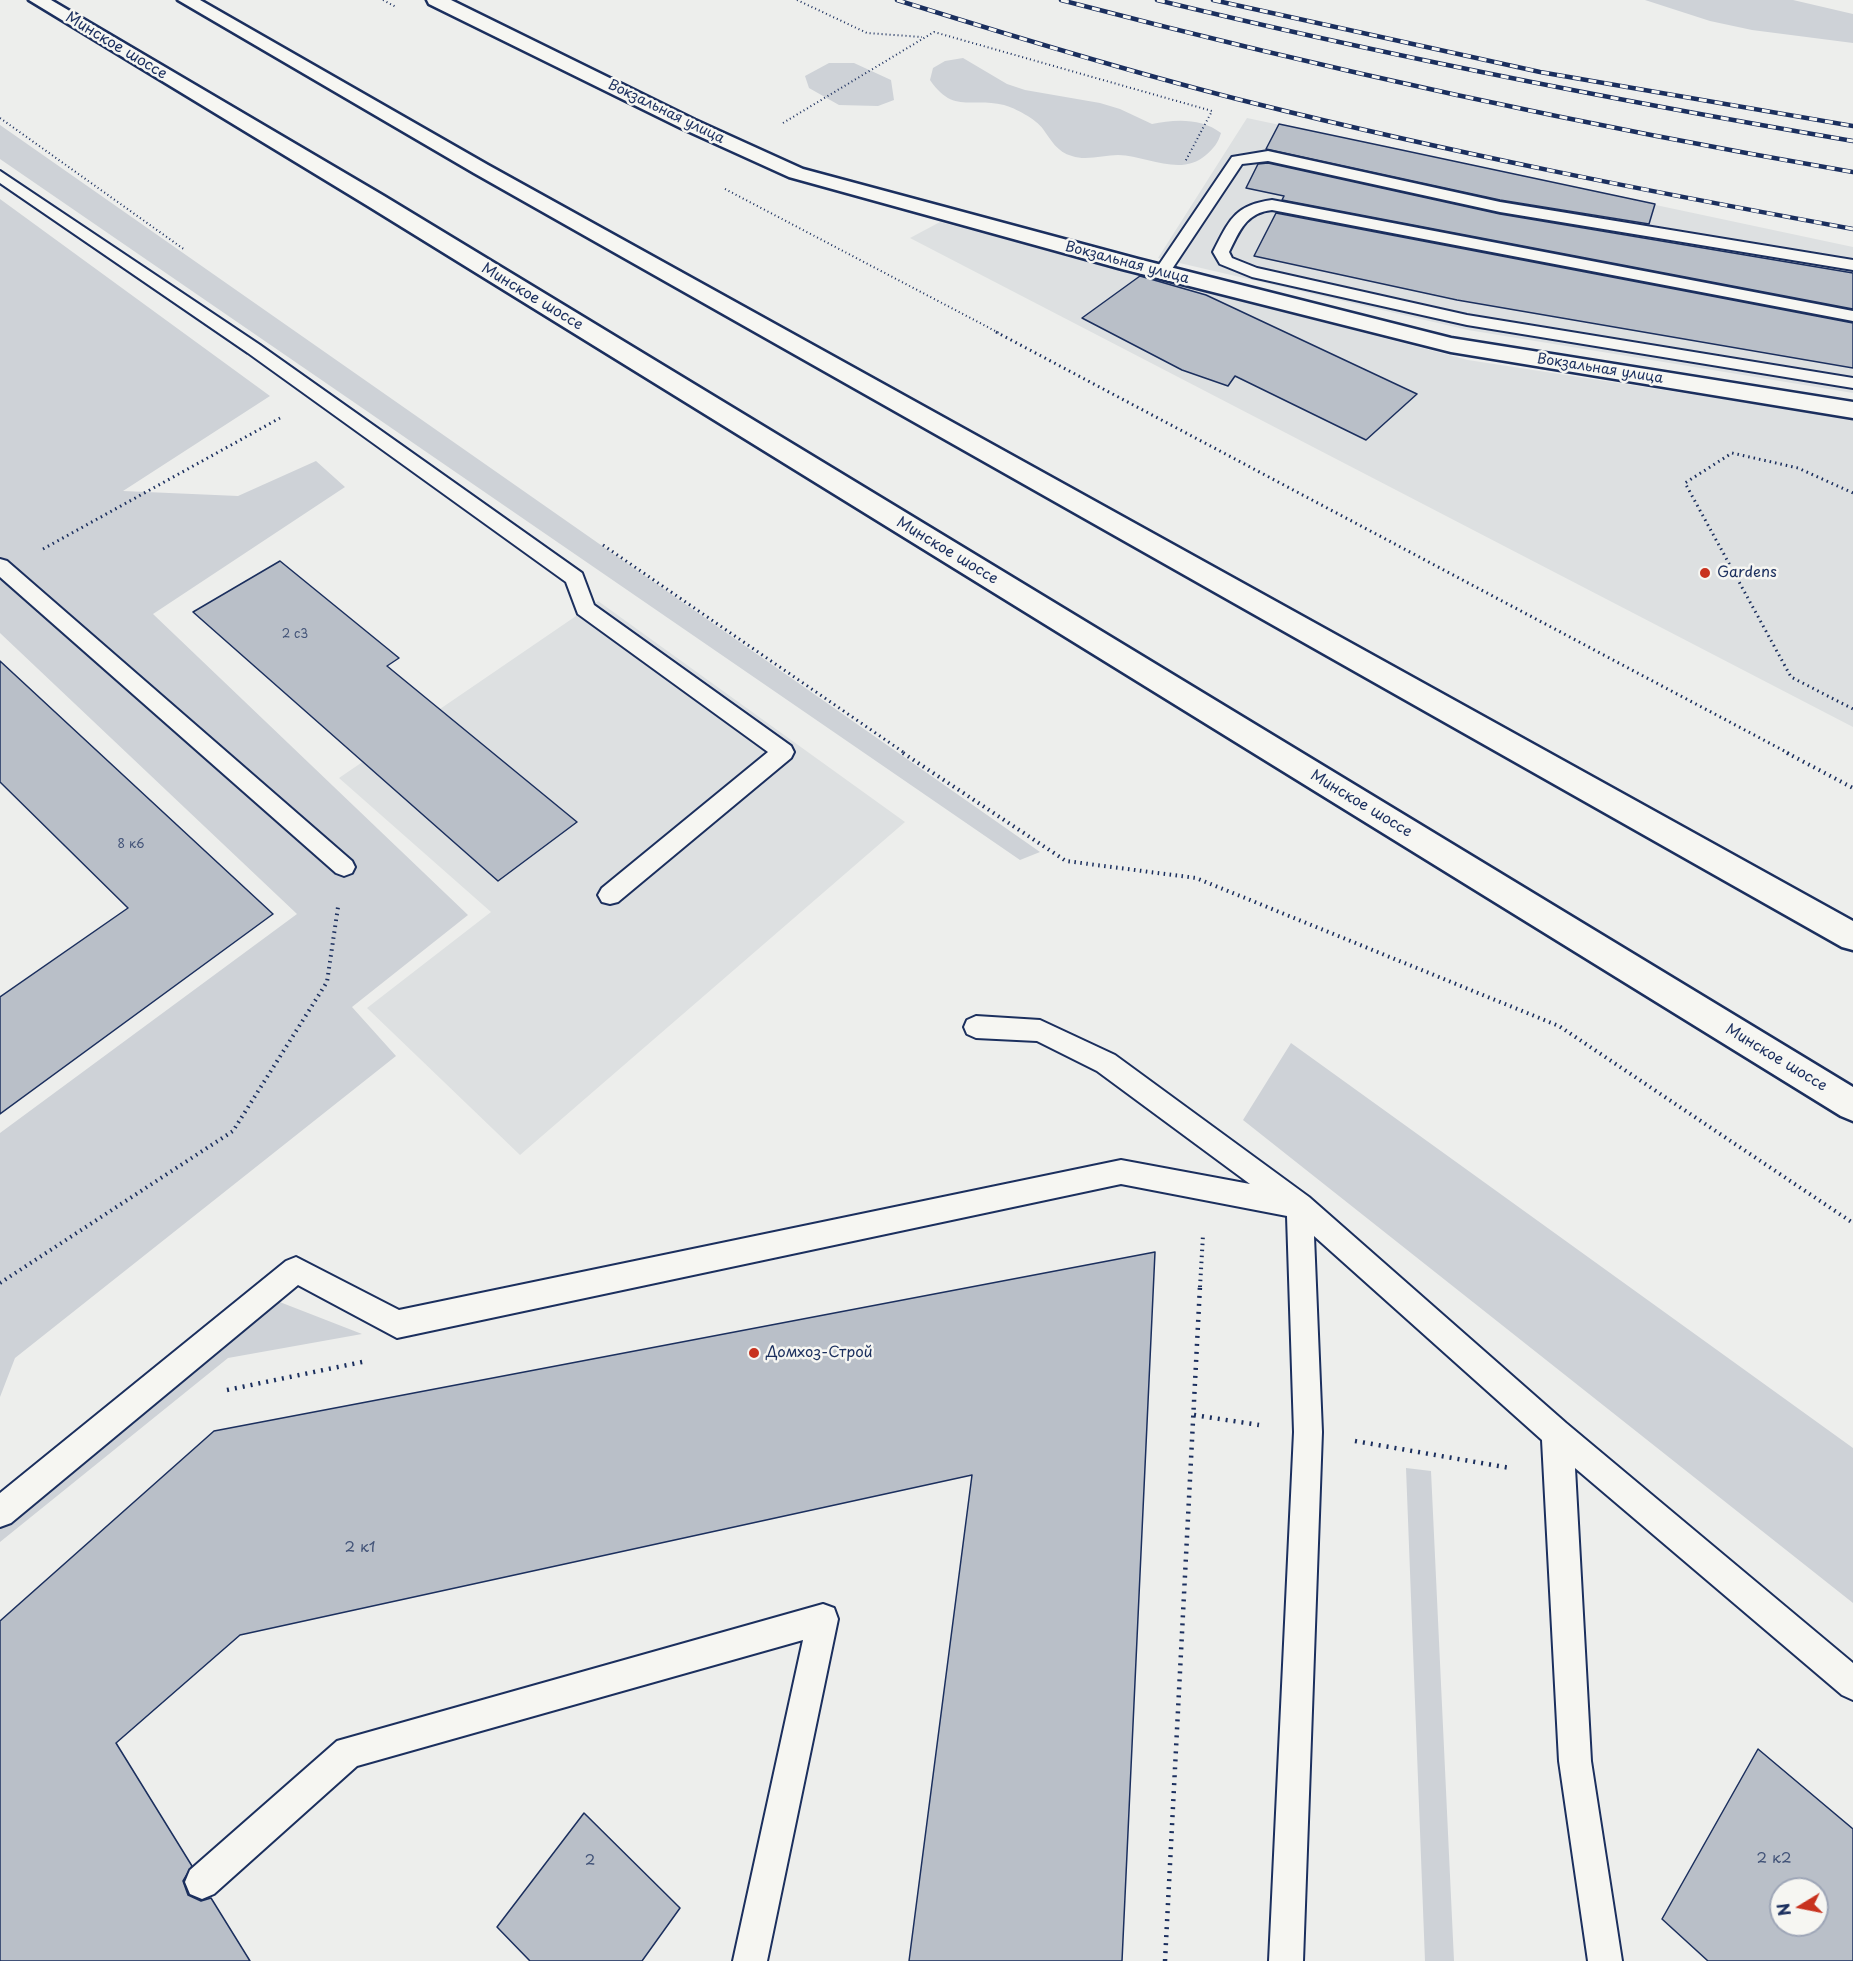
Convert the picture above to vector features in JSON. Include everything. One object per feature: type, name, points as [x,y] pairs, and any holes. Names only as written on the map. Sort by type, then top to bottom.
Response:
[{"type":"main road","name":"Минское шоссе","points":[[38,0],[376,201],[1853,1105]]},
{"type":"main road","points":[[187,0],[491,175],[1853,937]]},
{"type":"main road","name":"Вокзальная улица","points":[[436,0],[796,173],[1162,272],[1451,345],[1853,410]]},
{"type":"lane","points":[[1162,272],[1237,160],[1256,155],[1511,209],[1853,265]]},
{"type":"lane","points":[[0,176],[254,349],[574,578],[585,609],[783,752],[610,895]]},
{"type":"lane","points":[[1853,316],[1272,205],[1254,206],[1242,212],[1221,252],[1226,261],[1252,272],[1467,320],[1853,383]]},
{"type":"lane","points":[[3,568],[344,867]]},
{"type":"lane","points":[[976,1027],[1040,1031],[1106,1063],[1300,1206],[1556,1433],[1853,1684]]},
{"type":"lane","points":[[0,1512],[296,1270],[397,1324],[1121,1172],[1300,1206]]},
{"type":"lane","points":[[1286,1961],[1308,1432],[1300,1206]]},
{"type":"lane","points":[[1556,1433],[1561,1477],[1575,1761],[1605,1961]]},
{"type":"lane","points":[[201,1882],[348,1752],[823,1619],[750,1961]]},
{"type":"path","points":[[383,0],[404,12]]},
{"type":"path","points":[[798,0],[867,33],[923,38]]},
{"type":"path","points":[[742,148],[934,32],[1212,111],[1184,162]]},
{"type":"path","points":[[718,184],[1853,788]]},
{"type":"path","points":[[3,568],[284,416]]},
{"type":"path","points":[[1853,493],[1797,468],[1732,453],[1685,483],[1791,677],[1853,709]]},
{"type":"path","points":[[1022,831],[1066,861],[1196,878],[1559,1026],[1853,1223]]},
{"type":"path","points":[[0,1283],[233,1131],[327,982],[344,867]]},
{"type":"path","points":[[1165,1961],[1204,1223]]},
{"type":"path","points":[[1194,1415],[1308,1432],[1561,1477]]},
{"type":"shaded area","points":[[1645,0],[1793,0],[1853,14],[1853,43],[1752,30],[1710,21]]},
{"type":"shaded area","points":[[963,58],[1007,84],[1025,90],[1100,103],[1120,109],[1152,124],[1170,121],[1197,122],[1221,133],[1219,140],[1206,155],[1186,164],[1164,164],[1118,155],[1089,158],[1072,156],[1058,149],[1040,125],[1019,111],[992,103],[955,101],[938,91],[930,80],[933,68],[945,61]]},
{"type":"shaded area","points":[[829,63],[854,63],[891,80],[894,100],[878,106],[839,105],[809,88],[805,76]]},
{"type":"shaded area","points":[[1247,118],[1853,247],[1853,393],[1468,330],[1158,258]]},
{"type":"shaded area","points":[[0,125],[1040,852],[1020,860],[0,159]]},
{"type":"shaded area","points":[[0,199],[270,396],[123,491],[238,496],[316,461],[345,487],[153,614],[468,915],[352,1007],[396,1056],[15,1358],[0,1397],[0,1133],[297,914],[0,633]]},
{"type":"shaded area","name":"Gardens","points":[[940,222],[1468,360],[1853,419],[1853,727],[910,238]]},
{"type":"shaded area","points":[[598,601],[905,822],[520,1155],[367,1008],[491,912],[339,778]]},
{"type":"shaded area","points":[[1291,1043],[1853,1448],[1853,1603],[1243,1120]]},
{"type":"shaded area","points":[[272,1299],[362,1334],[228,1358],[0,1542],[0,1522]]},
{"type":"shaded area","points":[[1406,1468],[1431,1471],[1454,1961],[1425,1961]]},
{"type":"building","points":[[1279,124],[1655,204],[1649,224],[1500,200],[1266,149]]},
{"type":"building","points":[[1268,163],[1500,214],[1853,273],[1853,309],[1282,200],[1284,196],[1246,188],[1258,164]]},
{"type":"building","points":[[1276,213],[1853,323],[1853,368],[1457,300],[1254,256]]},
{"type":"building","points":[[1140,276],[1206,295],[1417,394],[1366,440],[1235,376],[1228,386],[1182,370],[1082,318]]},
{"type":"building","points":[[280,561],[399,658],[387,666],[577,822],[498,881],[193,612]]},
{"type":"building","points":[[0,661],[273,914],[0,1114],[0,997],[128,908],[0,782]]},
{"type":"building","points":[[1155,1252],[1122,1961],[909,1961],[972,1475],[240,1635],[116,1743],[192,1866],[183,1881],[188,1895],[201,1901],[211,1898],[250,1961],[0,1961],[0,1621],[214,1431]]},
{"type":"building","points":[[1758,1749],[1853,1829],[1853,1961],[1708,1961],[1662,1919]]},
{"type":"building","points":[[584,1813],[680,1908],[642,1961],[530,1961],[497,1927]]},
{"type":"railway","points":[[897,0],[1119,67],[1402,139],[1702,201],[1853,229]]},
{"type":"railway","points":[[1061,0],[1258,50],[1455,95],[1554,116],[1853,172]]},
{"type":"railway","points":[[1157,0],[1330,40],[1504,76],[1853,141]]},
{"type":"railway","points":[[1213,0],[1540,72],[1853,126]]},
{"type":"place","name":"Gardens","points":[[1705,573]]},
{"type":"place","name":"Домхоз-Строй","points":[[754,1353]]}]
